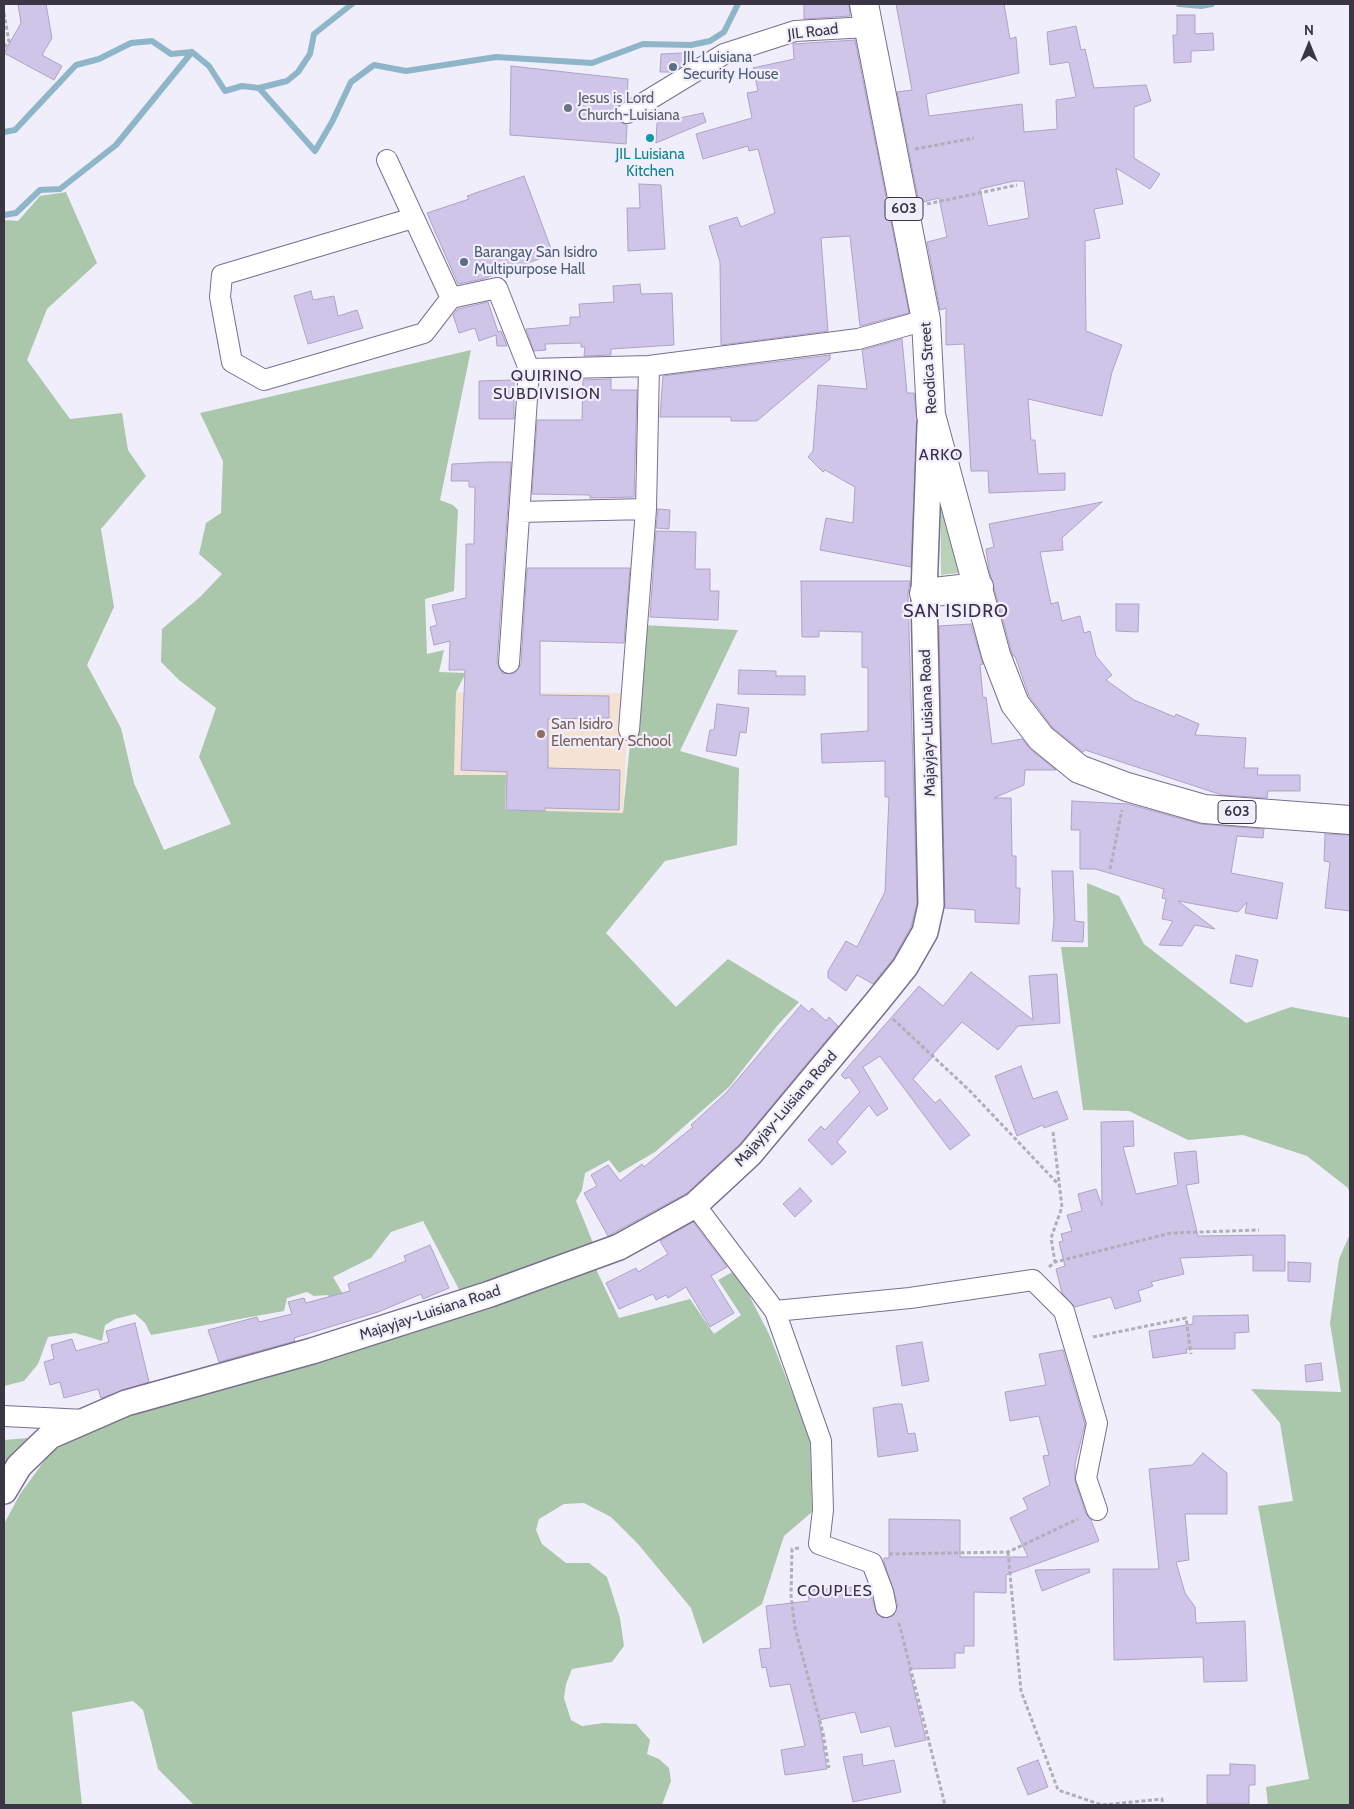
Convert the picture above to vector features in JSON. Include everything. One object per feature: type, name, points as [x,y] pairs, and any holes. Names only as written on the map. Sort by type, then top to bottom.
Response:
[{"type":"main road","name":"Reodica Street","points":[[866,15],[926,320],[930,415],[979,587],[996,655],[1015,704],[1041,738],[1079,769],[1127,787]]},
{"type":"main road","points":[[924,593],[979,587]]},
{"type":"main road","name":"603","points":[[1127,787],[1204,810],[1350,820]]},
{"type":"street","name":"JIL Road","points":[[627,113],[724,54],[795,31],[866,15]]},
{"type":"street","points":[[387,160],[452,298]]},
{"type":"street","points":[[413,218],[222,275],[220,297],[232,362],[264,380],[424,333],[452,298],[497,288],[529,369],[510,663]]},
{"type":"street","points":[[529,369],[650,366],[858,339],[926,320]]},
{"type":"street","points":[[629,730],[646,509],[650,366]]},
{"type":"street","name":"Majayjay-Luisiana Road","points":[[4,1491],[20,1466],[50,1436],[126,1403],[312,1351],[490,1294],[619,1247],[695,1205],[750,1154],[905,967],[925,932],[931,905],[924,593],[930,415]]},
{"type":"street","points":[[519,512],[646,509]]},
{"type":"street","points":[[695,1205],[775,1311],[821,1441],[823,1510],[819,1544],[872,1563],[883,1592],[886,1607]]},
{"type":"street","points":[[775,1311],[910,1298],[1033,1280],[1064,1311],[1097,1422],[1086,1478],[1097,1510]]},
{"type":"street","points":[[4,1416],[87,1420]]},
{"type":"path","points":[[4,13],[9,42],[4,47]]},
{"type":"path","points":[[893,152],[974,138]]},
{"type":"path","points":[[904,209],[1018,186]]},
{"type":"path","points":[[1110,868],[1127,787]]},
{"type":"path","points":[[876,1003],[970,1091],[1060,1186]]},
{"type":"path","points":[[1053,1132],[1062,1207],[1051,1238],[1055,1262]]},
{"type":"path","points":[[1033,1280],[1055,1262],[1171,1233],[1259,1230]]},
{"type":"path","points":[[1073,1341],[1186,1318],[1191,1354]]},
{"type":"path","points":[[872,1563],[880,1554],[1008,1552],[1097,1510]]},
{"type":"path","points":[[819,1544],[792,1549],[791,1595],[795,1628],[823,1733],[829,1768]]},
{"type":"path","points":[[1008,1552],[1021,1691],[1058,1790],[1102,1805],[1162,1799],[1163,1805]]},
{"type":"path","points":[[886,1607],[895,1607],[945,1805]]},
{"type":"shaded area","name":"San Isidro Elementary School","points":[[456,692],[629,693],[623,813],[505,810],[454,775]]},
{"type":"green space","points":[[66,192],[97,263],[47,309],[27,360],[70,419],[122,413],[128,450],[146,476],[101,529],[114,607],[87,665],[121,728],[134,783],[164,850],[231,824],[199,757],[216,708],[179,680],[161,662],[162,629],[200,597],[222,574],[199,554],[206,523],[221,513],[223,461],[200,413],[471,350],[440,500],[453,505],[458,510],[454,591],[425,599],[427,654],[444,650],[439,672],[466,673],[456,692],[454,775],[506,775],[505,810],[623,813],[642,625],[738,630],[680,751],[739,768],[737,845],[665,861],[606,933],[676,1007],[728,959],[799,1002],[777,1026],[729,1087],[655,1152],[619,1173],[609,1160],[585,1173],[582,1190],[576,1201],[596,1250],[462,1295],[423,1221],[391,1232],[371,1258],[333,1277],[343,1294],[332,1300],[328,1295],[314,1296],[307,1292],[287,1298],[284,1311],[151,1335],[145,1323],[135,1314],[115,1319],[105,1325],[102,1341],[75,1333],[48,1337],[38,1364],[24,1381],[4,1386],[4,220],[18,221],[40,196]]},
{"type":"green space","points":[[940,469],[967,572],[941,575]]},
{"type":"green space","points":[[1087,883],[1119,896],[1144,944],[1246,1023],[1291,1007],[1350,1018],[1350,1195],[1348,1188],[1307,1156],[1243,1135],[1188,1140],[1129,1111],[1083,1110],[1061,947],[1088,947]]},
{"type":"green space","points":[[1350,1234],[1350,1805],[1268,1805],[1266,1787],[1309,1779],[1258,1506],[1293,1501],[1280,1423],[1251,1389],[1341,1392],[1330,1323],[1339,1259]]},
{"type":"green space","points":[[596,1269],[619,1318],[690,1299],[714,1334],[741,1315],[718,1280],[736,1270],[769,1334],[810,1438],[812,1512],[784,1536],[762,1604],[703,1644],[691,1608],[638,1544],[611,1517],[584,1503],[564,1504],[539,1519],[536,1530],[542,1544],[566,1563],[589,1563],[607,1577],[620,1618],[624,1646],[612,1662],[572,1669],[566,1684],[564,1698],[571,1720],[582,1726],[604,1723],[636,1724],[650,1740],[647,1754],[659,1759],[669,1768],[671,1781],[662,1805],[194,1805],[158,1769],[143,1710],[133,1701],[72,1712],[82,1805],[4,1805],[4,1524],[20,1494],[50,1453],[103,1420],[403,1332]]},
{"type":"green space","points":[[40,1437],[4,1481],[4,1440]]},
{"type":"building","points":[[18,4],[46,4],[52,38],[42,55],[62,66],[54,80],[4,53],[21,23]]},
{"type":"building","points":[[804,4],[849,4],[850,16],[804,19]]},
{"type":"building","points":[[896,4],[1004,4],[1010,39],[1016,37],[1019,73],[926,94],[929,116],[1022,104],[1024,132],[1057,129],[1056,100],[1076,97],[1069,62],[1050,65],[1047,32],[1076,26],[1081,50],[1085,49],[1094,88],[1146,85],[1151,101],[1134,107],[1134,158],[1160,174],[1150,189],[1116,168],[1123,204],[1094,209],[1100,238],[1085,241],[1086,331],[1122,345],[1112,372],[1102,416],[1028,399],[1031,440],[1035,440],[1038,474],[1065,473],[1065,490],[989,493],[988,471],[971,471],[964,344],[946,345],[946,308],[940,310],[927,242],[947,237],[939,198],[919,203],[897,92],[912,90]],"holes":[[[1014,181],[1024,181],[1029,218],[988,226],[980,189]]]},
{"type":"building","points":[[1177,15],[1195,15],[1195,34],[1213,33],[1214,50],[1191,51],[1191,62],[1174,63],[1173,35],[1177,35]]},
{"type":"building","points":[[855,40],[909,313],[860,326],[850,236],[821,238],[828,331],[721,345],[720,262],[709,226],[737,217],[741,227],[775,213],[758,149],[749,151],[748,146],[703,159],[696,134],[752,118],[747,93],[758,91],[753,68],[794,59],[793,44]]},
{"type":"building","name":"JIL Luisiana Security House","points":[[683,53],[684,64],[672,72],[660,72],[661,54]]},
{"type":"building","name":"Jesus is Lord Church-Luisiana","points":[[511,66],[628,79],[627,99],[617,107],[615,113],[617,120],[627,125],[626,144],[510,135]]},
{"type":"building","points":[[703,113],[706,122],[656,143],[657,123]]},
{"type":"building","points":[[524,176],[553,254],[483,279],[458,284],[427,213],[469,199],[467,196]]},
{"type":"building","points":[[639,184],[661,185],[665,249],[628,251],[627,208],[640,208]]},
{"type":"building","points":[[640,284],[641,294],[672,293],[674,345],[611,349],[611,355],[584,356],[585,347],[581,347],[581,343],[545,344],[546,350],[534,351],[526,329],[570,325],[570,317],[580,317],[579,304],[614,302],[613,286]]},
{"type":"building","points":[[311,291],[313,300],[334,296],[338,316],[357,310],[363,328],[308,344],[294,296]]},
{"type":"building","points":[[488,302],[498,332],[501,331],[507,346],[497,346],[496,335],[479,341],[475,328],[459,333],[453,315],[458,309]]},
{"type":"building","points":[[902,339],[907,393],[914,393],[917,421],[911,567],[820,550],[826,518],[853,523],[855,487],[825,470],[823,472],[808,457],[813,451],[818,385],[867,389],[862,350]]},
{"type":"building","points":[[830,355],[830,359],[757,421],[731,421],[731,417],[660,417],[663,376]]},
{"type":"building","points":[[611,379],[611,390],[637,390],[634,497],[590,498],[590,495],[532,494],[537,420],[582,420],[583,380]]},
{"type":"building","points":[[514,380],[514,419],[479,419],[479,381]]},
{"type":"building","points":[[511,462],[497,662],[502,673],[514,674],[521,664],[527,568],[630,568],[624,643],[540,641],[540,695],[609,696],[609,718],[548,719],[548,768],[620,770],[619,810],[545,808],[545,811],[506,810],[507,772],[461,770],[465,670],[449,670],[450,641],[434,645],[430,627],[437,625],[432,605],[466,598],[466,544],[474,544],[475,487],[469,487],[469,481],[451,481],[452,464]]},
{"type":"building","points":[[1102,502],[1062,538],[1063,550],[1040,552],[1051,604],[1058,602],[1062,621],[1080,616],[1084,633],[1090,631],[1096,656],[1112,675],[1106,680],[1134,700],[1175,717],[1176,714],[1199,724],[1195,735],[1246,738],[1244,768],[1258,768],[1257,775],[1300,775],[1300,791],[1268,791],[1267,798],[1222,795],[1085,750],[1083,752],[1052,727],[1029,696],[1015,656],[1013,656],[1011,650],[989,570],[986,549],[994,547],[989,524]]},
{"type":"building","points":[[658,509],[670,510],[669,529],[656,528]]},
{"type":"building","points":[[656,531],[696,532],[695,569],[710,569],[710,591],[719,591],[718,620],[650,617]]},
{"type":"building","points":[[801,581],[910,581],[908,594],[917,904],[911,927],[893,959],[873,984],[857,975],[846,991],[828,978],[828,971],[846,941],[857,947],[885,892],[889,797],[885,797],[885,761],[822,763],[821,734],[868,731],[868,668],[862,667],[862,632],[819,631],[819,637],[802,637]]},
{"type":"building","points":[[1116,604],[1139,604],[1138,632],[1116,631]]},
{"type":"building","points":[[971,624],[983,664],[980,665],[983,698],[986,697],[992,744],[1022,739],[1031,750],[1056,770],[1025,770],[1024,785],[994,798],[1011,798],[1012,856],[1016,856],[1016,888],[1020,888],[1019,924],[975,922],[975,910],[945,908],[939,626]]},
{"type":"building","points":[[739,670],[776,671],[776,676],[805,676],[805,695],[738,694]]},
{"type":"building","points":[[717,704],[749,708],[746,733],[740,732],[736,756],[706,751],[710,730],[714,730]]},
{"type":"building","points":[[1072,801],[1128,804],[1200,824],[1264,829],[1263,838],[1237,836],[1231,873],[1283,883],[1277,919],[1245,913],[1247,902],[1238,912],[1178,901],[1215,929],[1195,925],[1182,946],[1159,945],[1173,921],[1162,919],[1166,899],[1162,898],[1164,889],[1095,869],[1080,869],[1080,830],[1071,830]]},
{"type":"building","points":[[1325,834],[1350,835],[1350,911],[1325,908],[1330,862],[1324,861]]},
{"type":"building","points":[[1052,871],[1073,871],[1075,921],[1084,922],[1083,942],[1052,941],[1054,920]]},
{"type":"building","points":[[1236,955],[1258,960],[1252,987],[1230,983]]},
{"type":"building","points":[[971,972],[1033,1020],[1029,976],[1057,974],[1060,1023],[1018,1026],[998,1050],[962,1022],[933,1054],[913,1079],[935,1103],[940,1099],[970,1135],[950,1150],[880,1056],[863,1067],[888,1109],[877,1116],[869,1105],[837,1142],[846,1152],[832,1165],[808,1140],[821,1126],[825,1130],[860,1092],[849,1077],[845,1079],[841,1075],[919,986],[943,1006]]},
{"type":"building","points":[[801,1005],[809,1012],[812,1008],[826,1021],[829,1017],[838,1026],[740,1144],[687,1193],[608,1236],[584,1193],[597,1186],[591,1175],[608,1165],[620,1181],[642,1164],[644,1167],[693,1127],[691,1125],[726,1093]]},
{"type":"building","points":[[1021,1066],[1033,1099],[1057,1091],[1068,1119],[1044,1128],[1043,1125],[1017,1136],[995,1076]]},
{"type":"building","points":[[1133,1121],[1134,1146],[1123,1147],[1136,1194],[1178,1185],[1174,1153],[1196,1151],[1199,1183],[1186,1185],[1198,1236],[1285,1235],[1285,1271],[1253,1271],[1253,1255],[1180,1258],[1184,1274],[1151,1282],[1153,1286],[1138,1291],[1141,1301],[1115,1309],[1111,1297],[1075,1307],[1062,1293],[1056,1269],[1065,1266],[1059,1242],[1063,1241],[1061,1234],[1072,1231],[1067,1215],[1082,1211],[1078,1194],[1096,1189],[1102,1206],[1101,1122]]},
{"type":"building","points":[[800,1188],[812,1201],[795,1217],[783,1204]]},
{"type":"building","points":[[693,1222],[727,1267],[711,1276],[734,1313],[710,1327],[686,1287],[668,1298],[666,1295],[656,1300],[653,1294],[619,1309],[606,1283],[636,1268],[638,1272],[668,1254],[660,1241]]},
{"type":"building","points":[[430,1245],[449,1288],[423,1299],[421,1294],[378,1312],[294,1338],[295,1341],[219,1362],[208,1330],[257,1317],[259,1322],[292,1314],[288,1302],[304,1298],[306,1303],[350,1291],[348,1284],[406,1261],[404,1256]]},
{"type":"building","points":[[1288,1262],[1311,1263],[1310,1282],[1288,1281]]},
{"type":"building","points":[[1248,1315],[1249,1332],[1235,1333],[1235,1349],[1186,1349],[1187,1353],[1153,1358],[1149,1331],[1193,1324],[1193,1316]]},
{"type":"building","points":[[135,1323],[149,1382],[101,1398],[98,1389],[64,1398],[60,1382],[50,1385],[44,1362],[54,1359],[51,1345],[72,1339],[76,1351],[109,1342],[106,1331]]},
{"type":"building","points":[[922,1342],[929,1381],[902,1386],[896,1346]]},
{"type":"building","points":[[1063,1350],[1085,1424],[1075,1464],[1075,1481],[1086,1514],[1091,1520],[1099,1541],[1006,1575],[1006,1593],[974,1592],[974,1646],[964,1646],[964,1653],[955,1653],[955,1668],[909,1669],[926,1740],[895,1747],[890,1726],[861,1733],[855,1712],[819,1720],[827,1769],[785,1775],[781,1750],[805,1746],[790,1684],[770,1687],[766,1667],[762,1668],[759,1649],[771,1648],[766,1606],[809,1601],[808,1590],[868,1586],[877,1614],[883,1618],[893,1616],[898,1605],[884,1562],[884,1558],[889,1558],[889,1519],[960,1520],[960,1557],[1028,1557],[1010,1518],[1028,1509],[1023,1498],[1050,1485],[1043,1456],[1049,1455],[1039,1416],[1010,1421],[1005,1392],[1046,1385],[1039,1354]]},
{"type":"building","points":[[1321,1363],[1323,1380],[1306,1382],[1305,1365]]},
{"type":"building","points":[[902,1404],[908,1434],[915,1433],[918,1451],[878,1457],[873,1408]]},
{"type":"building","points":[[1203,1453],[1227,1473],[1227,1514],[1185,1514],[1189,1560],[1176,1562],[1185,1593],[1195,1607],[1196,1623],[1245,1621],[1247,1681],[1204,1682],[1203,1657],[1114,1660],[1113,1569],[1159,1569],[1149,1469],[1192,1465]]},
{"type":"building","points":[[1089,1569],[1090,1572],[1042,1591],[1035,1570]]},
{"type":"building","points":[[862,1754],[863,1766],[894,1760],[901,1792],[853,1802],[843,1757]]},
{"type":"building","points":[[1038,1760],[1048,1787],[1028,1795],[1017,1768]]},
{"type":"building","points":[[1230,1764],[1255,1765],[1255,1785],[1249,1785],[1249,1804],[1207,1804],[1207,1775],[1230,1775]]},
{"type":"waterway","points":[[259,88],[287,81],[298,72],[310,54],[314,34],[352,4]]},
{"type":"waterway","points":[[4,215],[16,213],[40,190],[60,189],[116,145],[192,52],[209,66],[225,91],[242,86],[259,88],[315,151],[332,122],[351,82],[374,65],[406,71],[496,57],[592,63],[643,44],[691,45],[710,41],[724,32],[738,4]]},
{"type":"waterway","points":[[1179,4],[1201,6],[1212,4]]},
{"type":"waterway","points":[[4,132],[15,130],[76,65],[99,59],[131,43],[152,41],[171,54],[192,52]]},
{"type":"place","name":"JIL Luisiana Security House","points":[[673,67]]},
{"type":"place","name":"Jesus is Lord Church-Luisiana","points":[[568,108]]},
{"type":"place","name":"JIL Luisiana Kitchen","points":[[650,138]]},
{"type":"place","name":"Barangay San Isidro Multipurpose Hall","points":[[464,262]]},
{"type":"place","name":"San Isidro Elementary School","points":[[541,734]]},
{"type":"district","name":"QUIRINO SUBDIVISION","points":[[547,385]]},
{"type":"district","name":"ARKO","points":[[941,455]]},
{"type":"district","name":"SAN ISIDRO","points":[[956,612]]},
{"type":"district","name":"COUPLES","points":[[835,1591]]}]
